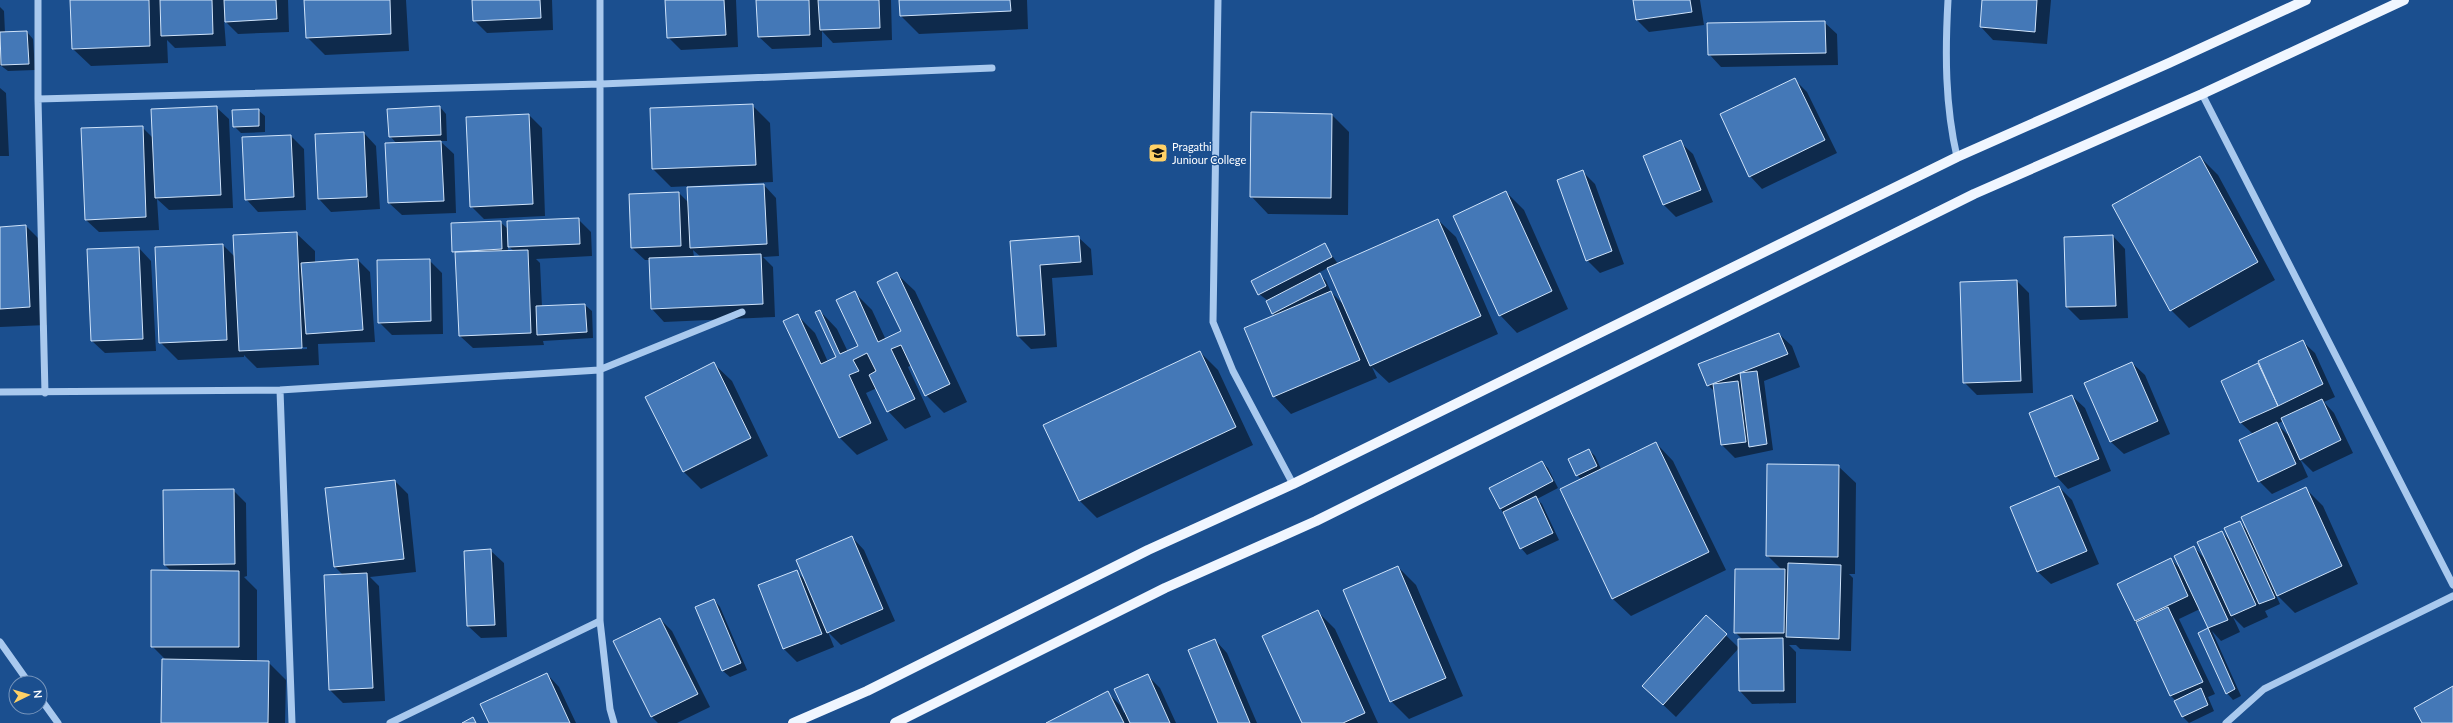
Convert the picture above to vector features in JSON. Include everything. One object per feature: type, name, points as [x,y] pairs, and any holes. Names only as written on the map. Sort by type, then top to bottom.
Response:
[{"type":"main road","points":[[793,723],[867,691],[1148,550],[1293,484],[1957,157],[2169,63],[2306,0]]},
{"type":"main road","points":[[895,723],[1165,588],[1338,510],[1974,194],[2202,94],[2404,0]]},
{"type":"street","points":[[38,0],[38,100],[45,393]]},
{"type":"street","points":[[600,0],[600,621],[610,709],[614,723]]},
{"type":"street","points":[[1218,0],[1213,322],[1233,371],[1293,484]]},
{"type":"street","points":[[1948,0],[1945,56],[1951,130],[1957,157]]},
{"type":"street","points":[[38,100],[601,84],[992,68]]},
{"type":"street","points":[[2202,94],[2453,586]]},
{"type":"street","points":[[0,392],[45,393],[280,390],[599,370],[742,312]]},
{"type":"street","points":[[280,390],[292,723]]},
{"type":"street","points":[[2226,723],[2264,689],[2453,596]]},
{"type":"street","points":[[390,723],[600,621]]},
{"type":"street","points":[[0,642],[23,675]]},
{"type":"street","points":[[48,709],[58,723]]},
{"type":"building","points":[[70,0],[149,0],[150,46],[72,49]]},
{"type":"building","points":[[160,0],[212,0],[213,34],[161,36]]},
{"type":"building","points":[[224,0],[276,0],[277,19],[225,22]]},
{"type":"building","points":[[304,0],[390,0],[391,34],[306,38]]},
{"type":"building","points":[[472,0],[540,0],[541,18],[473,21]]},
{"type":"building","points":[[665,0],[724,0],[726,35],[667,38]]},
{"type":"building","points":[[756,0],[809,0],[810,35],[758,37]]},
{"type":"building","points":[[818,0],[879,0],[880,28],[820,30]]},
{"type":"building","points":[[899,0],[1010,0],[1011,11],[900,16]]},
{"type":"building","points":[[1633,0],[1690,0],[1692,12],[1636,20]]},
{"type":"building","points":[[1982,0],[2037,0],[2035,32],[1980,27]]},
{"type":"building","points":[[1825,21],[1826,53],[1708,55],[1707,23]]},
{"type":"building","points":[[27,31],[29,64],[1,65],[0,32]]},
{"type":"building","points":[[1795,78],[1825,140],[1749,177],[1720,114]]},
{"type":"building","points":[[753,104],[756,165],[652,169],[650,108]]},
{"type":"building","points":[[217,106],[221,195],[155,198],[151,109]]},
{"type":"building","points":[[440,106],[441,135],[389,137],[387,109]]},
{"type":"building","points":[[259,109],[259,126],[233,127],[232,110]]},
{"type":"building","points":[[1251,112],[1332,114],[1331,198],[1250,197]]},
{"type":"building","points":[[529,114],[533,204],[470,207],[466,117]]},
{"type":"building","points":[[143,126],[146,217],[85,220],[81,128]]},
{"type":"building","points":[[364,132],[367,197],[318,199],[315,134]]},
{"type":"building","points":[[291,135],[294,197],[245,200],[242,137]]},
{"type":"building","points":[[1681,140],[1701,190],[1663,205],[1643,156]]},
{"type":"building","points":[[441,141],[444,201],[388,203],[385,143]]},
{"type":"building","points":[[2200,156],[2258,262],[2170,311],[2112,205]]},
{"type":"building","points":[[1583,170],[1612,251],[1586,261],[1557,180]]},
{"type":"building","points":[[764,184],[767,244],[690,248],[687,187]]},
{"type":"building","points":[[1506,191],[1552,291],[1499,316],[1453,216]]},
{"type":"building","points":[[679,192],[681,246],[631,248],[629,194]]},
{"type":"building","points":[[579,218],[580,244],[508,247],[507,221]]},
{"type":"building","points":[[1438,219],[1481,316],[1370,366],[1327,268]]},
{"type":"building","points":[[501,221],[502,249],[452,252],[451,223]]},
{"type":"building","points":[[26,225],[30,307],[0,309],[0,227]]},
{"type":"building","points":[[297,232],[302,348],[239,351],[233,235]]},
{"type":"building","points":[[2113,235],[2116,306],[2066,307],[2064,237]]},
{"type":"building","points":[[1079,236],[1081,262],[1040,265],[1045,335],[1017,336],[1010,241]]},
{"type":"building","points":[[1325,243],[1332,257],[1258,295],[1251,281]]},
{"type":"building","points":[[223,244],[227,340],[159,343],[155,247]]},
{"type":"building","points":[[139,247],[143,339],[91,341],[87,249]]},
{"type":"building","points":[[528,250],[531,333],[459,336],[455,252]]},
{"type":"building","points":[[761,254],[763,304],[651,309],[649,258]]},
{"type":"building","points":[[358,259],[363,330],[306,334],[301,263]]},
{"type":"building","points":[[430,259],[431,321],[378,323],[377,260]]},
{"type":"building","points":[[897,272],[950,384],[925,396],[901,345],[891,349],[915,399],[887,412],[869,375],[876,371],[867,353],[853,360],[859,371],[849,375],[871,423],[839,438],[783,321],[798,314],[821,364],[836,357],[815,312],[820,310],[840,354],[858,346],[836,300],[855,291],[878,342],[901,331],[877,282]]},
{"type":"building","points":[[1320,273],[1326,286],[1272,314],[1266,301]]},
{"type":"building","points":[[2017,280],[2021,381],[1963,383],[1960,282]]},
{"type":"building","points":[[1331,291],[1360,360],[1273,397],[1244,328]]},
{"type":"building","points":[[585,304],[587,332],[537,335],[536,306]]},
{"type":"building","points":[[1779,333],[1788,354],[1707,386],[1698,364]]},
{"type":"building","points":[[2303,340],[2323,384],[2278,406],[2258,361]]},
{"type":"building","points":[[1200,351],[1236,427],[1079,501],[1043,425]]},
{"type":"building","points":[[714,362],[751,438],[683,472],[645,397]]},
{"type":"building","points":[[2132,362],[2158,421],[2110,442],[2084,383]]},
{"type":"building","points":[[2258,363],[2278,406],[2240,423],[2221,381]]},
{"type":"building","points":[[1757,371],[1767,444],[1749,447],[1740,373]]},
{"type":"building","points":[[1738,381],[1746,442],[1721,445],[1713,384]]},
{"type":"building","points":[[2072,395],[2099,459],[2055,477],[2029,413]]},
{"type":"building","points":[[2322,399],[2341,440],[2300,460],[2281,418]]},
{"type":"building","points":[[2277,422],[2296,464],[2258,482],[2239,440]]},
{"type":"building","points":[[1656,442],[1709,552],[1612,599],[1560,489]]},
{"type":"building","points":[[1589,449],[1597,466],[1576,476],[1568,459]]},
{"type":"building","points":[[1542,461],[1553,481],[1500,509],[1489,488]]},
{"type":"building","points":[[1767,464],[1839,465],[1838,557],[1766,556]]},
{"type":"building","points":[[395,480],[404,559],[334,567],[325,488]]},
{"type":"building","points":[[2059,486],[2087,551],[2037,572],[2010,507]]},
{"type":"building","points":[[2306,487],[2342,566],[2277,596],[2241,517]]},
{"type":"building","points":[[234,489],[235,564],[164,565],[163,490]]},
{"type":"building","points":[[1536,496],[1553,533],[1520,549],[1503,512]]},
{"type":"building","points":[[2240,521],[2275,598],[2259,604],[2224,528]]},
{"type":"building","points":[[2222,531],[2256,605],[2231,616],[2197,542]]},
{"type":"building","points":[[852,536],[883,609],[827,633],[796,560]]},
{"type":"building","points":[[2194,546],[2228,620],[2208,628],[2174,556]]},
{"type":"building","points":[[491,549],[495,625],[467,626],[464,551]]},
{"type":"building","points":[[2171,558],[2188,596],[2135,621],[2117,584]]},
{"type":"building","points":[[1788,563],[1841,565],[1839,639],[1786,637]]},
{"type":"building","points":[[1398,566],[1446,678],[1390,702],[1343,590]]},
{"type":"building","points":[[1735,569],[1785,569],[1784,633],[1734,633]]},
{"type":"building","points":[[151,570],[239,571],[239,647],[151,647]]},
{"type":"building","points":[[797,570],[822,634],[783,649],[758,585]]},
{"type":"building","points":[[367,573],[373,688],[329,690],[324,575]]},
{"type":"building","points":[[714,599],[741,663],[722,671],[695,607]]},
{"type":"building","points":[[2168,607],[2203,682],[2170,696],[2136,622]]},
{"type":"building","points":[[1318,610],[1365,713],[1343,723],[1302,723],[1262,636]]},
{"type":"building","points":[[1706,615],[1727,634],[1663,705],[1642,686]]},
{"type":"building","points":[[660,618],[698,694],[651,717],[613,641]]},
{"type":"building","points":[[2208,628],[2235,689],[2226,694],[2198,633]]},
{"type":"building","points":[[1783,638],[1784,691],[1739,691],[1738,639]]},
{"type":"building","points":[[1215,639],[1250,723],[1218,723],[1188,650]]},
{"type":"building","points":[[162,659],[269,661],[268,723],[161,723]]},
{"type":"building","points":[[547,673],[570,723],[489,723],[480,704]]},
{"type":"building","points":[[1148,674],[1170,723],[1130,723],[1114,689]]},
{"type":"building","points":[[2453,686],[2453,723],[2422,723],[2414,708]]},
{"type":"building","points":[[2201,688],[2208,705],[2182,717],[2174,701]]},
{"type":"building","points":[[1108,691],[1124,723],[1046,723]]},
{"type":"building","points":[[473,717],[476,723],[462,723]]},
{"type":"place","name":"Pragathi Juniour College","points":[[1158,153]]}]
